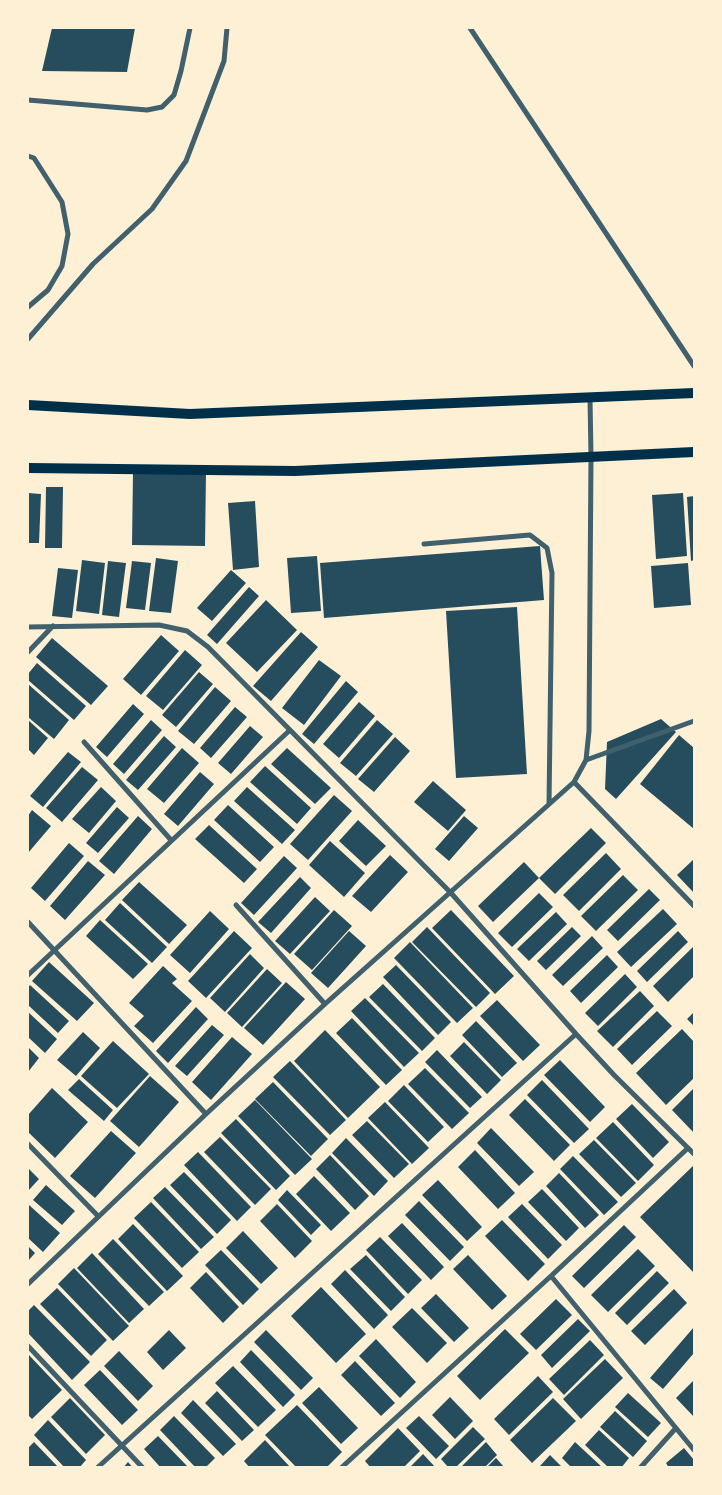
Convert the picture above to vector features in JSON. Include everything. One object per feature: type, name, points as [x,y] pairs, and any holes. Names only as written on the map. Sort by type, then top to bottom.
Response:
[{"type":"main road","points":[[28,405],[190,414],[694,393]]},
{"type":"main road","points":[[28,468],[295,471],[694,452]]},
{"type":"street","points":[[28,100],[147,110],[162,107],[174,95],[190,28]]},
{"type":"street","points":[[28,340],[93,264],[152,209],[186,161],[224,61],[227,28]]},
{"type":"street","points":[[470,28],[694,366]]},
{"type":"street","points":[[28,156],[34,158],[62,202],[68,234],[62,266],[48,290],[28,307]]},
{"type":"street","points":[[28,1284],[206,1114],[574,782],[586,760],[589,731],[590,397]]},
{"type":"street","points":[[424,544],[530,535],[547,548],[552,572],[549,804]]},
{"type":"street","points":[[28,652],[54,626]]},
{"type":"street","points":[[28,627],[159,626],[186,631],[208,646],[451,893],[614,1075],[694,1154]]},
{"type":"street","points":[[586,760],[694,721]]},
{"type":"street","points":[[28,975],[290,730]]},
{"type":"street","points":[[84,742],[171,840]]},
{"type":"street","points":[[574,782],[694,906]]},
{"type":"street","points":[[236,905],[326,1004]]},
{"type":"street","points":[[28,922],[206,1114]]},
{"type":"street","points":[[97,1468],[576,1034]]},
{"type":"street","points":[[28,1144],[98,1216]]},
{"type":"street","points":[[341,1468],[688,1148]]},
{"type":"street","points":[[551,1276],[694,1450]]},
{"type":"street","points":[[28,1346],[143,1468]]},
{"type":"street","points":[[640,1468],[676,1428]]},
{"type":"building","points":[[52,28],[135,28],[127,72],[42,71]]},
{"type":"building","points":[[133,473],[206,473],[205,546],[132,545]]},
{"type":"building","points":[[46,487],[63,487],[62,548],[45,548]]},
{"type":"building","points":[[28,493],[41,494],[39,543],[28,543]]},
{"type":"building","points":[[683,493],[687,556],[656,559],[652,495]]},
{"type":"building","points":[[694,496],[694,560],[691,561],[687,497]]},
{"type":"building","points":[[255,501],[259,567],[233,570],[228,503]]},
{"type":"building","points":[[540,546],[544,600],[324,618],[320,563]]},
{"type":"building","points":[[317,556],[321,611],[291,613],[287,558]]},
{"type":"building","points":[[156,558],[178,561],[171,613],[149,611]]},
{"type":"building","points":[[82,560],[105,563],[99,614],[76,611]]},
{"type":"building","points":[[108,561],[126,563],[119,617],[102,615]]},
{"type":"building","points":[[132,561],[151,563],[145,610],[126,608]]},
{"type":"building","points":[[688,563],[691,605],[654,608],[651,566]]},
{"type":"building","points":[[58,568],[78,570],[72,618],[52,616]]},
{"type":"building","points":[[231,570],[246,583],[212,621],[197,608]]},
{"type":"building","points":[[249,587],[259,596],[217,644],[207,635]]},
{"type":"building","points":[[266,600],[297,630],[257,672],[226,643]]},
{"type":"building","points":[[517,607],[527,774],[456,778],[446,611]]},
{"type":"building","points":[[301,632],[318,647],[271,701],[253,686]]},
{"type":"building","points":[[161,635],[179,651],[141,695],[123,679]]},
{"type":"building","points":[[52,638],[108,686],[91,705],[36,657]]},
{"type":"building","points":[[185,650],[202,665],[163,710],[146,696]]},
{"type":"building","points":[[319,660],[341,676],[304,725],[282,708]]},
{"type":"building","points":[[37,663],[86,706],[74,720],[28,680],[28,674]]},
{"type":"building","points":[[199,672],[213,684],[176,727],[162,715]]},
{"type":"building","points":[[346,681],[358,692],[314,744],[302,734]]},
{"type":"building","points":[[28,684],[69,720],[54,739],[28,717]]},
{"type":"building","points":[[215,687],[231,701],[194,744],[178,731]]},
{"type":"building","points":[[359,702],[375,716],[339,758],[323,744]]},
{"type":"building","points":[[133,704],[144,714],[107,757],[96,747]]},
{"type":"building","points":[[235,707],[247,717],[211,758],[200,748]]},
{"type":"building","points":[[661,719],[676,732],[616,799],[605,789],[607,742]]},
{"type":"building","points":[[28,720],[48,738],[34,755],[28,749]]},
{"type":"building","points":[[151,720],[162,730],[124,774],[113,764]]},
{"type":"building","points":[[377,720],[393,734],[356,776],[340,763]]},
{"type":"building","points":[[250,726],[263,737],[231,774],[218,763]]},
{"type":"building","points":[[679,735],[694,748],[694,829],[640,784]]},
{"type":"building","points":[[164,736],[176,747],[138,790],[126,780]]},
{"type":"building","points":[[395,737],[410,751],[374,792],[358,779]]},
{"type":"building","points":[[182,748],[199,763],[164,803],[147,789]]},
{"type":"building","points":[[287,748],[331,788],[315,804],[271,764]]},
{"type":"building","points":[[68,752],[81,762],[43,807],[30,796]]},
{"type":"building","points":[[265,766],[311,808],[297,824],[250,782]]},
{"type":"building","points":[[82,767],[98,780],[62,822],[46,808]]},
{"type":"building","points":[[200,772],[214,784],[178,826],[164,814]]},
{"type":"building","points":[[433,781],[466,810],[448,831],[414,802]]},
{"type":"building","points":[[101,787],[116,801],[89,833],[72,819]]},
{"type":"building","points":[[247,787],[295,830],[282,844],[234,801]]},
{"type":"building","points":[[334,795],[352,811],[308,860],[290,844]]},
{"type":"building","points":[[228,805],[274,847],[260,862],[214,820]]},
{"type":"building","points":[[117,807],[129,818],[98,853],[86,843]]},
{"type":"building","points":[[32,810],[51,826],[28,853],[28,816]]},
{"type":"building","points":[[138,816],[152,829],[114,874],[99,861]]},
{"type":"building","points":[[464,816],[478,828],[449,861],[435,849]]},
{"type":"building","points":[[358,820],[386,846],[366,866],[339,841]]},
{"type":"building","points":[[209,825],[257,869],[244,883],[195,839]]},
{"type":"building","points":[[591,828],[606,843],[555,894],[539,878]]},
{"type":"building","points":[[330,841],[365,873],[344,897],[309,865]]},
{"type":"building","points":[[69,843],[84,856],[45,901],[31,888]]},
{"type":"building","points":[[606,853],[621,869],[579,911],[563,895]]},
{"type":"building","points":[[390,855],[408,872],[371,912],[352,896]]},
{"type":"building","points":[[284,856],[297,868],[254,915],[241,903]]},
{"type":"building","points":[[694,859],[694,893],[677,875]]},
{"type":"building","points":[[88,861],[105,875],[65,920],[50,906]]},
{"type":"building","points":[[524,862],[539,878],[493,922],[478,906]]},
{"type":"building","points":[[623,875],[638,890],[596,931],[581,916]]},
{"type":"building","points":[[300,877],[311,888],[271,933],[258,922]]},
{"type":"building","points":[[139,882],[187,925],[169,944],[122,900]]},
{"type":"building","points":[[649,889],[660,900],[618,941],[607,930]]},
{"type":"building","points":[[539,893],[553,907],[512,947],[498,933]]},
{"type":"building","points":[[315,897],[330,911],[290,954],[275,941]]},
{"type":"building","points":[[120,903],[167,947],[152,963],[105,920]]},
{"type":"building","points":[[663,909],[677,924],[631,967],[617,952]]},
{"type":"building","points":[[334,910],[352,926],[312,970],[294,954]]},
{"type":"building","points":[[451,910],[514,976],[495,994],[432,928]]},
{"type":"building","points":[[210,911],[229,929],[190,973],[170,955]]},
{"type":"building","points":[[556,912],[567,924],[529,961],[517,949]]},
{"type":"building","points":[[100,920],[148,964],[133,979],[86,936]]},
{"type":"building","points":[[427,927],[490,993],[476,1007],[412,942]]},
{"type":"building","points":[[572,927],[581,936],[546,970],[537,961]]},
{"type":"building","points":[[234,931],[252,948],[206,998],[188,981]]},
{"type":"building","points":[[349,931],[366,946],[328,988],[311,973]]},
{"type":"building","points":[[678,931],[688,942],[647,982],[637,971]]},
{"type":"building","points":[[592,936],[603,948],[563,986],[552,975]]},
{"type":"building","points":[[410,942],[473,1008],[457,1023],[394,958]]},
{"type":"building","points":[[694,946],[694,976],[668,1002],[653,986]]},
{"type":"building","points":[[250,954],[264,968],[225,1012],[210,998]]},
{"type":"building","points":[[607,955],[618,967],[581,1003],[570,991]]},
{"type":"building","points":[[49,962],[94,1003],[77,1021],[32,981]]},
{"type":"building","points":[[396,965],[451,1022],[438,1035],[383,977]]},
{"type":"building","points":[[163,966],[177,979],[172,983],[192,1001],[153,1043],[134,1026],[144,1016],[129,1003]]},
{"type":"building","points":[[267,969],[282,983],[242,1027],[227,1013]]},
{"type":"building","points":[[625,974],[637,987],[598,1026],[585,1013]]},
{"type":"building","points":[[286,982],[305,999],[263,1045],[244,1028]]},
{"type":"building","points":[[383,984],[435,1038],[422,1051],[369,997]]},
{"type":"building","points":[[30,985],[69,1021],[58,1033],[28,1005],[28,988]]},
{"type":"building","points":[[640,991],[654,1006],[613,1047],[597,1031]]},
{"type":"building","points":[[365,998],[419,1053],[404,1067],[351,1011]]},
{"type":"building","points":[[497,1000],[540,1045],[523,1061],[480,1016]]},
{"type":"building","points":[[196,1007],[208,1019],[168,1063],[156,1051]]},
{"type":"building","points":[[657,1011],[672,1026],[632,1065],[617,1049]]},
{"type":"building","points":[[28,1012],[57,1039],[45,1053],[28,1037]]},
{"type":"building","points":[[694,1012],[694,1026],[687,1019]]},
{"type":"building","points":[[352,1018],[402,1070],[386,1085],[336,1033]]},
{"type":"building","points":[[476,1021],[517,1063],[502,1077],[462,1035]]},
{"type":"building","points":[[212,1025],[224,1035],[187,1076],[175,1066]]},
{"type":"building","points":[[682,1029],[694,1042],[694,1078],[666,1105],[636,1073]]},
{"type":"building","points":[[325,1030],[380,1087],[348,1118],[294,1061]]},
{"type":"building","points":[[83,1032],[100,1048],[76,1076],[57,1060]]},
{"type":"building","points":[[232,1037],[252,1054],[211,1100],[192,1082]]},
{"type":"building","points":[[113,1041],[149,1074],[117,1108],[81,1076]]},
{"type":"building","points":[[464,1042],[501,1080],[487,1094],[450,1056]]},
{"type":"building","points":[[28,1047],[39,1058],[28,1072]]},
{"type":"building","points":[[437,1050],[482,1097],[470,1108],[425,1062]]},
{"type":"building","points":[[560,1060],[605,1107],[590,1122],[544,1075]]},
{"type":"building","points":[[290,1061],[346,1120],[330,1135],[273,1077]]},
{"type":"building","points":[[425,1068],[469,1113],[452,1129],[408,1084]]},
{"type":"building","points":[[150,1076],[179,1102],[139,1147],[110,1121]]},
{"type":"building","points":[[79,1079],[113,1110],[104,1121],[68,1090]]},
{"type":"building","points":[[542,1080],[589,1129],[574,1143],[527,1095]]},
{"type":"building","points":[[273,1082],[328,1139],[311,1156],[255,1099]]},
{"type":"building","points":[[404,1085],[444,1127],[428,1142],[388,1101]]},
{"type":"building","points":[[52,1088],[88,1122],[55,1158],[28,1132],[28,1115]]},
{"type":"building","points":[[694,1088],[694,1133],[672,1110]]},
{"type":"building","points":[[525,1099],[570,1145],[554,1161],[509,1115]]},
{"type":"building","points":[[255,1100],[312,1159],[295,1175],[238,1116]]},
{"type":"building","points":[[385,1102],[429,1148],[412,1164],[368,1118]]},
{"type":"building","points":[[632,1104],[669,1142],[653,1158],[616,1119]]},
{"type":"building","points":[[236,1119],[290,1176],[276,1190],[221,1133]]},
{"type":"building","points":[[367,1121],[409,1164],[394,1178],[352,1135]]},
{"type":"building","points":[[613,1122],[654,1165],[638,1181],[596,1138]]},
{"type":"building","points":[[491,1128],[534,1172],[519,1186],[477,1143]]},
{"type":"building","points":[[111,1131],[136,1153],[95,1198],[70,1176]]},
{"type":"building","points":[[220,1137],[271,1189],[255,1205],[204,1152]]},
{"type":"building","points":[[346,1138],[388,1181],[374,1196],[332,1153]]},
{"type":"building","points":[[594,1140],[636,1183],[621,1197],[579,1154]]},
{"type":"building","points":[[475,1150],[515,1193],[498,1209],[458,1167]]},
{"type":"building","points":[[198,1152],[251,1207],[237,1221],[184,1165]]},
{"type":"building","points":[[330,1155],[369,1196],[355,1210],[316,1169]]},
{"type":"building","points":[[573,1156],[618,1202],[604,1215],[560,1169]]},
{"type":"building","points":[[694,1165],[694,1273],[640,1217]]},
{"type":"building","points":[[28,1168],[39,1179],[28,1191]]},
{"type":"building","points":[[184,1172],[231,1220],[217,1234],[170,1185]]},
{"type":"building","points":[[559,1173],[599,1215],[585,1228],[546,1186]]},
{"type":"building","points":[[314,1176],[350,1213],[331,1231],[296,1194]]},
{"type":"building","points":[[438,1180],[482,1227],[467,1241],[422,1195]]},
{"type":"building","points":[[46,1185],[75,1211],[62,1225],[33,1200]]},
{"type":"building","points":[[165,1187],[214,1237],[201,1249],[153,1198]]},
{"type":"building","points":[[542,1189],[579,1228],[566,1241],[528,1202]]},
{"type":"building","points":[[287,1190],[321,1225],[311,1235],[278,1200]]},
{"type":"building","points":[[419,1201],[464,1247],[450,1261],[405,1215]]},
{"type":"building","points":[[151,1202],[199,1252],[182,1268],[134,1218]]},
{"type":"building","points":[[277,1204],[312,1241],[295,1258],[260,1221]]},
{"type":"building","points":[[522,1204],[562,1245],[548,1259],[508,1217]]},
{"type":"building","points":[[29,1205],[60,1233],[43,1252],[28,1238]]},
{"type":"building","points":[[502,1220],[545,1264],[528,1281],[485,1236]]},
{"type":"building","points":[[402,1223],[444,1267],[431,1280],[388,1236]]},
{"type":"building","points":[[133,1224],[183,1276],[167,1291],[118,1239]]},
{"type":"building","points":[[624,1225],[636,1237],[584,1288],[572,1276]]},
{"type":"building","points":[[243,1231],[278,1268],[261,1284],[226,1248]]},
{"type":"building","points":[[380,1237],[422,1280],[408,1294],[366,1250]]},
{"type":"building","points":[[113,1239],[164,1292],[149,1306],[98,1254]]},
{"type":"building","points":[[28,1246],[35,1253],[28,1261]]},
{"type":"building","points":[[638,1249],[655,1266],[608,1312],[591,1295]]},
{"type":"building","points":[[221,1250],[259,1289],[243,1305],[205,1265]]},
{"type":"building","points":[[92,1253],[144,1309],[129,1323],[77,1268]]},
{"type":"building","points":[[366,1255],[405,1297],[391,1311],[350,1269]]},
{"type":"building","points":[[468,1255],[507,1296],[492,1310],[453,1269]]},
{"type":"building","points":[[74,1268],[129,1326],[113,1341],[58,1284]]},
{"type":"building","points":[[345,1270],[388,1315],[374,1329],[331,1284]]},
{"type":"building","points":[[657,1271],[669,1283],[627,1325],[615,1313]]},
{"type":"building","points":[[206,1272],[239,1307],[223,1323],[190,1288]]},
{"type":"building","points":[[321,1287],[366,1334],[336,1363],[291,1316]]},
{"type":"building","points":[[57,1288],[107,1340],[91,1356],[40,1304]]},
{"type":"building","points":[[674,1289],[687,1303],[645,1345],[631,1331]]},
{"type":"building","points":[[436,1294],[469,1328],[454,1342],[421,1308]]},
{"type":"building","points":[[556,1299],[572,1315],[536,1350],[520,1334]]},
{"type":"building","points":[[34,1305],[90,1362],[72,1380],[28,1333],[28,1311]]},
{"type":"building","points":[[412,1308],[447,1343],[427,1363],[392,1327]]},
{"type":"building","points":[[578,1319],[590,1331],[552,1368],[541,1355]]},
{"type":"building","points":[[694,1327],[694,1353],[663,1389],[650,1378]]},
{"type":"building","points":[[505,1329],[529,1353],[480,1400],[457,1376]]},
{"type":"building","points":[[169,1330],[186,1348],[163,1370],[147,1352]]},
{"type":"building","points":[[266,1330],[313,1378],[301,1390],[254,1342]]},
{"type":"building","points":[[376,1339],[416,1382],[400,1398],[359,1356]]},
{"type":"building","points":[[590,1340],[604,1355],[564,1395],[549,1379]]},
{"type":"building","points":[[251,1350],[295,1395],[283,1407],[240,1362]]},
{"type":"building","points":[[119,1351],[153,1386],[138,1401],[104,1366]]},
{"type":"building","points":[[28,1354],[62,1390],[32,1419],[28,1415]]},
{"type":"building","points":[[605,1359],[623,1378],[581,1419],[563,1399]]},
{"type":"building","points":[[355,1361],[395,1403],[381,1416],[341,1375]]},
{"type":"building","points":[[233,1366],[276,1410],[258,1427],[215,1383]]},
{"type":"building","points":[[100,1370],[138,1410],[122,1425],[84,1385]]},
{"type":"building","points":[[538,1376],[553,1392],[509,1435],[494,1419]]},
{"type":"building","points":[[694,1380],[694,1417],[676,1398]]},
{"type":"building","points":[[319,1387],[358,1428],[341,1444],[302,1403]]},
{"type":"building","points":[[217,1391],[254,1430],[242,1441],[205,1403]]},
{"type":"building","points":[[628,1393],[661,1423],[648,1437],[615,1407]]},
{"type":"building","points":[[450,1397],[473,1421],[455,1439],[432,1415]]},
{"type":"building","points":[[70,1398],[105,1435],[86,1454],[51,1417]]},
{"type":"building","points":[[553,1398],[576,1421],[532,1463],[510,1440]]},
{"type":"building","points":[[193,1400],[236,1444],[223,1456],[181,1413]]},
{"type":"building","points":[[297,1405],[342,1452],[326,1468],[297,1468],[265,1435]]},
{"type":"building","points":[[615,1411],[647,1441],[633,1457],[600,1427]]},
{"type":"building","points":[[174,1416],[215,1458],[205,1468],[196,1468],[160,1430]]},
{"type":"building","points":[[419,1416],[449,1446],[436,1459],[406,1428]]},
{"type":"building","points":[[48,1420],[86,1460],[79,1468],[65,1468],[34,1435]]},
{"type":"building","points":[[473,1427],[485,1439],[455,1468],[449,1468],[441,1459]]},
{"type":"building","points":[[398,1428],[420,1451],[403,1468],[371,1468],[365,1461]]},
{"type":"building","points":[[599,1430],[629,1458],[621,1468],[609,1468],[585,1445]]},
{"type":"building","points":[[158,1436],[189,1468],[161,1468],[144,1449]]},
{"type":"building","points":[[265,1440],[291,1468],[250,1468],[244,1461]]},
{"type":"building","points":[[34,1442],[59,1468],[30,1468],[28,1465],[28,1448]]},
{"type":"building","points":[[486,1442],[497,1455],[484,1468],[460,1468]]},
{"type":"building","points":[[575,1442],[603,1468],[572,1468],[562,1458]]},
{"type":"building","points":[[684,1448],[694,1460],[694,1468],[669,1468],[666,1463]]},
{"type":"building","points":[[423,1454],[436,1468],[409,1468]]},
{"type":"building","points":[[550,1455],[563,1468],[541,1468],[540,1466]]},
{"type":"building","points":[[496,1458],[505,1468],[486,1468]]},
{"type":"building","points":[[128,1462],[133,1468],[123,1468]]}]
